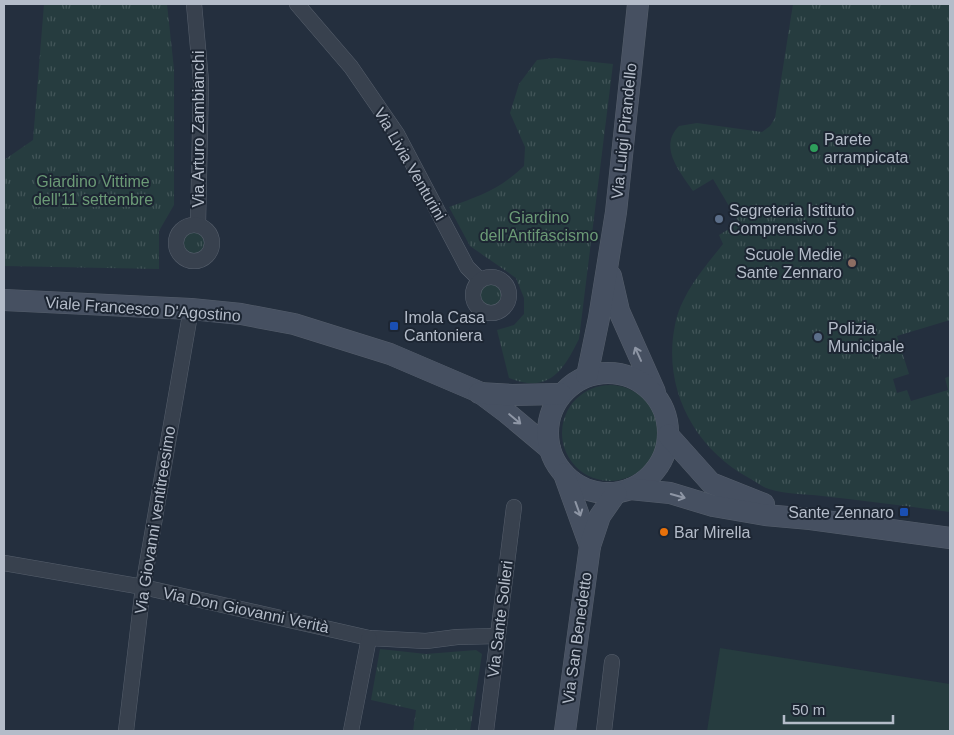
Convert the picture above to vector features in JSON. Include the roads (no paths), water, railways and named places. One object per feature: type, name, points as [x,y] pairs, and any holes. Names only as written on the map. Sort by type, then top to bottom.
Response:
[{"type":"street","name":"Via Arturo Zambianchi","points":[[194,4],[201,81],[198,225]]},
{"type":"street","name":"Via Livia Venturini","points":[[297,4],[351,67],[397,134],[467,267],[480,280]]},
{"type":"street","name":"Via Luigi Pirandello","points":[[587,376],[609,258],[638,4]]},
{"type":"street","name":"Via Luigi Pirandello","points":[[609,258],[611,287],[619,311],[658,399]]},
{"type":"street","name":"Viale Francesco D'Agostino","points":[[4,300],[191,309],[241,314],[294,324],[341,337],[390,354],[479,392],[508,413],[550,449]]},
{"type":"street","name":"Via Giovanni ventitreesimo","points":[[126,731],[143,588],[191,309]]},
{"type":"street","name":"Viale Francesco D'Agostino","points":[[623,491],[653,473],[661,462],[668,435],[666,416],[658,399],[638,381],[626,375],[600,373],[587,376],[573,383],[561,394],[549,420],[547,434],[555,462],[564,474],[588,490],[602,493],[623,491],[670,493],[713,506],[764,515],[810,518],[950,538]]},
{"type":"street","name":"Viale Francesco D'Agostino","points":[[479,392],[512,395],[561,394]]},
{"type":"street","name":"Viale Francesco D'Agostino","points":[[668,435],[712,483],[743,498],[810,518]]},
{"type":"street","name":"Via San Benedetto","points":[[564,474],[590,546]]},
{"type":"street","points":[[712,483],[713,506]]},
{"type":"street","name":"Via San Benedetto","points":[[565,731],[590,546],[600,516],[623,491]]},
{"type":"street","name":"Via Sante Solieri","points":[[486,731],[514,507]]},
{"type":"street","name":"Via Don Giovanni Verità","points":[[4,563],[143,588],[369,638],[426,641],[457,637],[498,636]]},
{"type":"street","points":[[351,731],[369,638]]},
{"type":"street","points":[[604,731],[612,662]]},
{"type":"place","name":"Parete arrampicata","points":[[814,148]]},
{"type":"place","name":"Segreteria Istituto Comprensivo 5","points":[[719,219]]},
{"type":"place","name":"Scuole Medie Sante Zennaro","points":[[852,263]]},
{"type":"place","name":"Imola Casa Cantoniera","points":[[394,326]]},
{"type":"place","name":"Polizia Municipale","points":[[818,337]]},
{"type":"place","name":"Sante Zennaro","points":[[904,512]]},
{"type":"place","name":"Bar Mirella","points":[[664,532]]},
{"type":"park label","name":"Giardino Vittime dell'11 settembre","points":[[93,190]]},
{"type":"park label","name":"Giardino dell'Antifascismo","points":[[539,226]]}]
